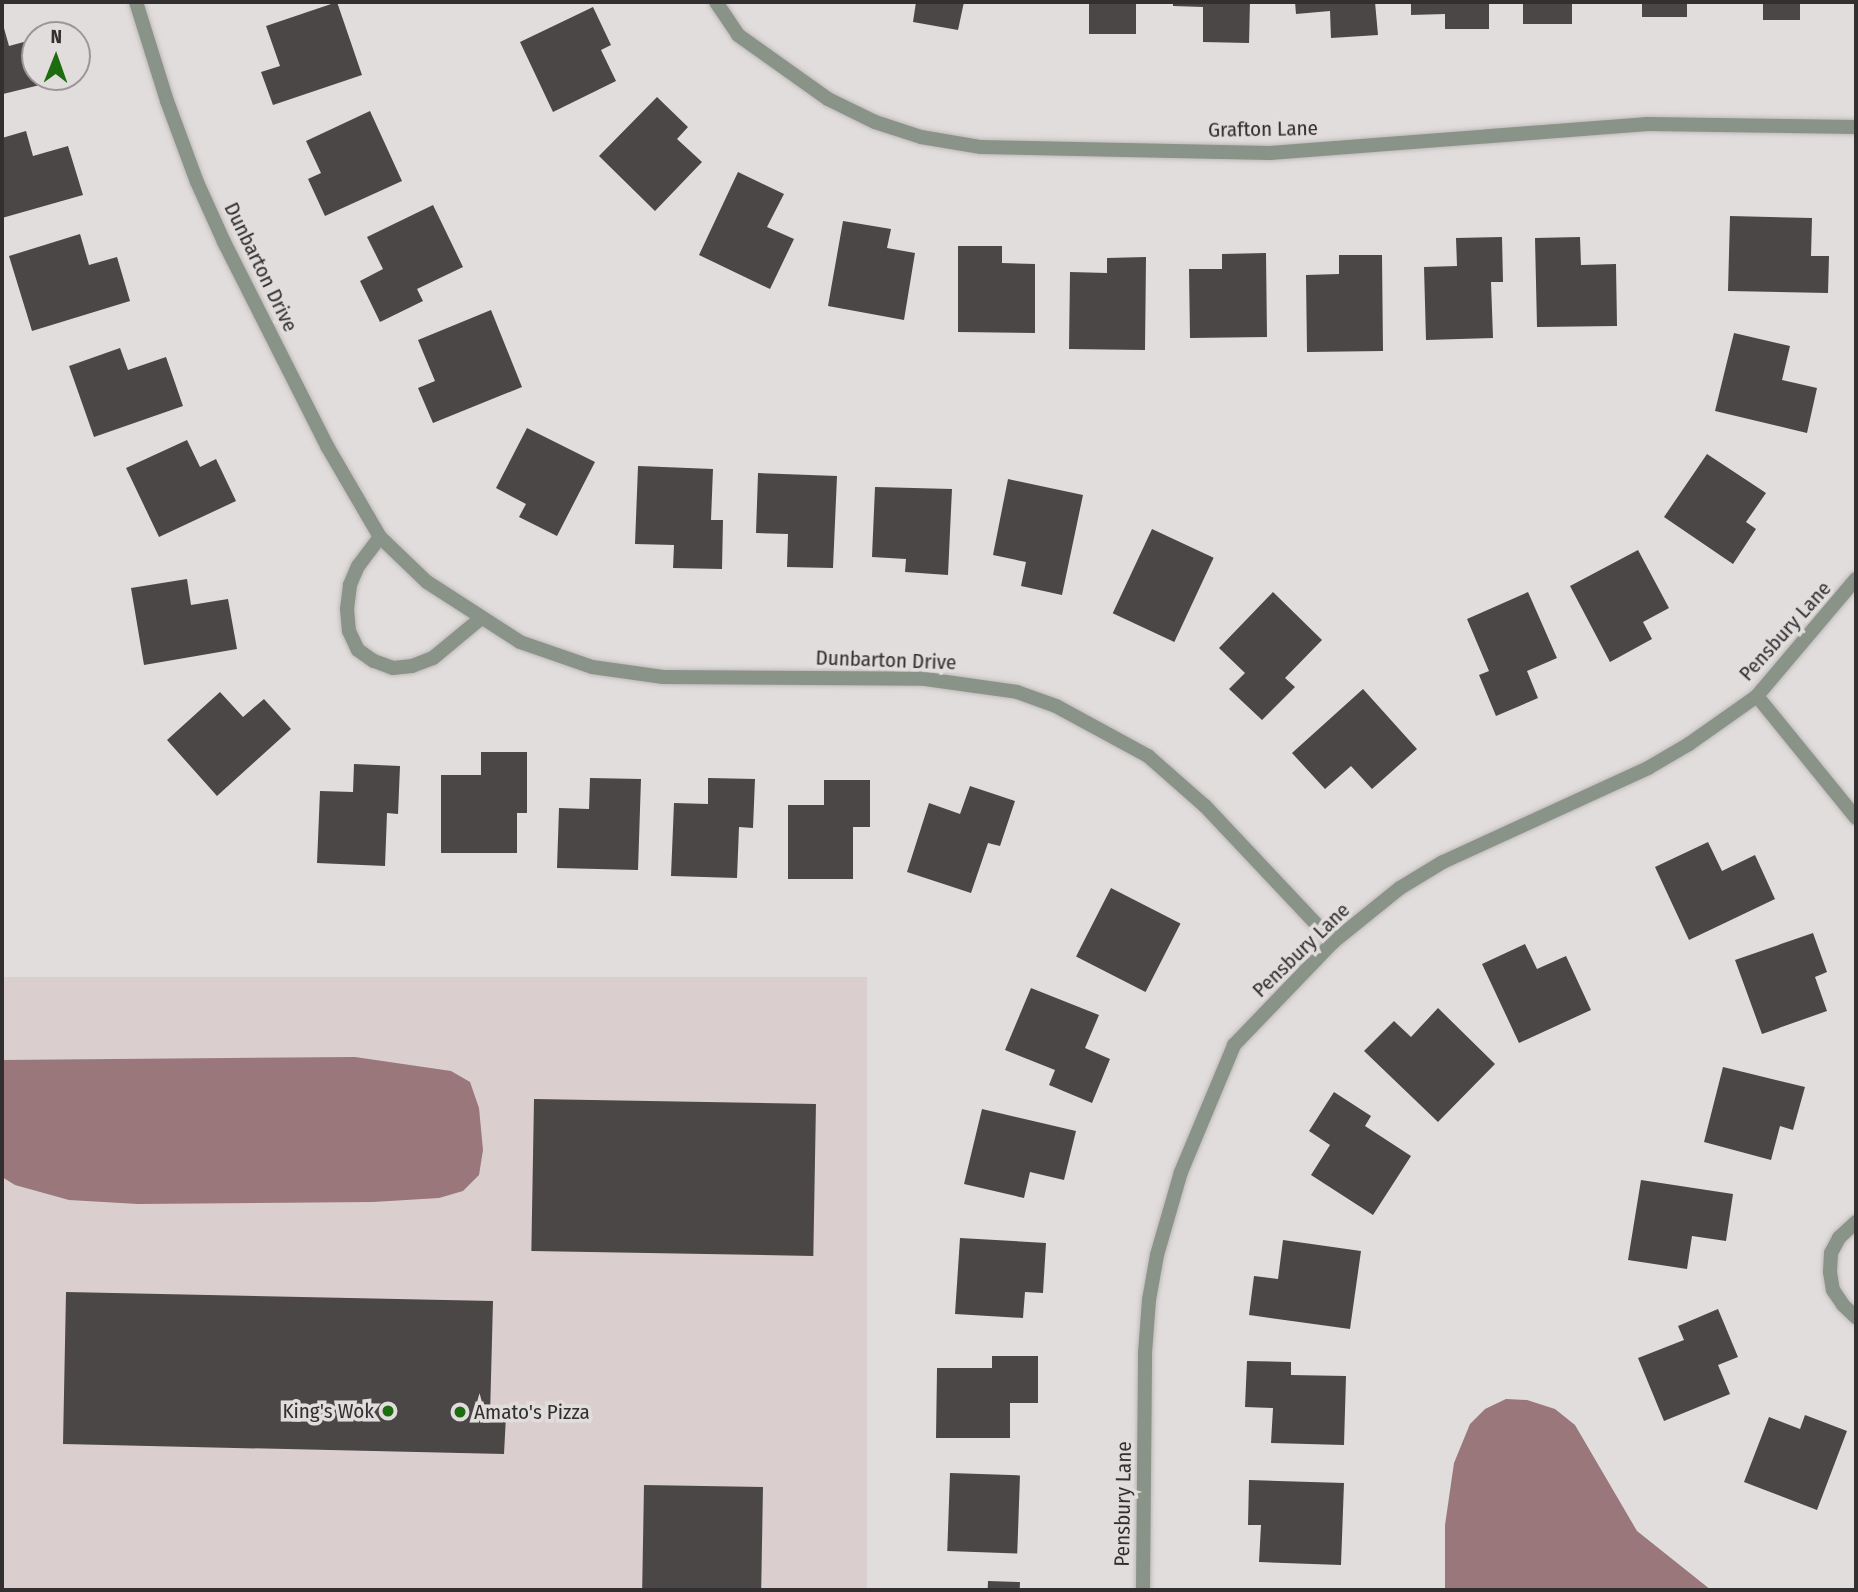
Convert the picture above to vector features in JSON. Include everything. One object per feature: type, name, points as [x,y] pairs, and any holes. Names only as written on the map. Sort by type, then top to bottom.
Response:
[{"type":"street","name":"Dunbarton Drive","points":[[136,2],[167,102],[197,182],[327,446],[380,537],[427,582],[480,619],[520,642],[592,667],[663,677],[925,679],[1017,692],[1056,706],[1148,756],[1205,806],[1333,942]]},
{"type":"street","name":"Grafton Lane","points":[[716,2],[738,35],[828,99],[875,122],[922,137],[981,147],[1270,153],[1648,124],[1856,127]]},
{"type":"street","points":[[380,537],[358,566],[350,585],[347,609],[349,631],[358,649],[374,661],[393,668],[411,666],[433,659],[480,619]]},
{"type":"street","name":"Pensbury Lane","points":[[1143,1590],[1145,1353],[1157,1255],[1174,1196],[1234,1045],[1333,942],[1400,888],[1443,862],[1647,768],[1689,744],[1757,696],[1856,579]]},
{"type":"street","points":[[1757,696],[1856,818]]},
{"type":"street","points":[[1856,1222],[1839,1238],[1831,1254],[1829,1272],[1833,1290],[1843,1305],[1856,1317]]},
{"type":"shaded area","points":[[2,977],[867,977],[867,1590],[2,1590]]},
{"type":"shaded area","points":[[355,1057],[451,1071],[470,1082],[479,1108],[483,1150],[479,1175],[463,1191],[439,1198],[373,1202],[138,1204],[69,1200],[15,1185],[2,1177],[2,1060]]},
{"type":"shaded area","points":[[1506,1399],[1527,1400],[1555,1409],[1575,1425],[1637,1531],[1711,1590],[1445,1590],[1445,1525],[1454,1463],[1470,1424],[1485,1409]]},
{"type":"building","points":[[337,2],[362,75],[273,105],[261,72],[280,66],[266,26]]},
{"type":"building","points":[[916,2],[964,2],[958,30],[913,22]]},
{"type":"building","points":[[1089,2],[1136,2],[1136,34],[1089,34]]},
{"type":"building","points":[[1173,2],[1250,2],[1249,43],[1203,42],[1203,7],[1173,6]]},
{"type":"building","points":[[1295,2],[1375,2],[1378,35],[1331,38],[1330,11],[1296,14]]},
{"type":"building","points":[[1411,2],[1489,2],[1489,29],[1445,29],[1445,14],[1411,15]]},
{"type":"building","points":[[1523,2],[1572,2],[1572,24],[1523,24]]},
{"type":"building","points":[[1642,2],[1687,2],[1687,17],[1642,17]]},
{"type":"building","points":[[1763,2],[1800,2],[1800,20],[1763,20]]},
{"type":"building","points":[[593,7],[611,45],[601,50],[616,81],[553,112],[520,42]]},
{"type":"building","points":[[2,21],[9,46],[21,43],[21,90],[3,94]]},
{"type":"building","points":[[657,97],[688,127],[677,139],[702,162],[655,211],[599,156]]},
{"type":"building","points":[[370,111],[402,181],[325,216],[308,179],[321,173],[306,141]]},
{"type":"building","points":[[26,131],[33,156],[68,146],[83,195],[2,218],[2,138]]},
{"type":"building","points":[[738,172],[784,194],[767,227],[794,239],[770,289],[699,255]]},
{"type":"building","points":[[433,205],[463,267],[417,289],[423,301],[380,322],[360,281],[383,269],[367,237]]},
{"type":"building","points":[[1730,216],[1812,218],[1811,256],[1829,256],[1828,293],[1728,291]]},
{"type":"building","points":[[843,221],[891,229],[887,248],[915,253],[904,320],[828,306]]},
{"type":"building","points":[[80,234],[89,265],[117,257],[130,301],[32,331],[9,256]]},
{"type":"building","points":[[1502,237],[1503,282],[1491,282],[1493,338],[1426,340],[1424,267],[1457,266],[1456,238]]},
{"type":"building","points":[[1580,237],[1581,265],[1616,264],[1617,326],[1537,327],[1535,238]]},
{"type":"building","points":[[958,246],[1002,246],[1002,263],[1035,264],[1035,333],[958,332]]},
{"type":"building","points":[[1266,253],[1267,337],[1190,338],[1189,269],[1222,269],[1222,254]]},
{"type":"building","points":[[1339,255],[1382,255],[1383,351],[1307,352],[1306,275],[1339,274]]},
{"type":"building","points":[[1146,257],[1145,350],[1069,349],[1070,272],[1107,273],[1107,258]]},
{"type":"building","points":[[491,310],[522,387],[433,423],[418,388],[435,381],[418,340]]},
{"type":"building","points":[[1734,333],[1790,346],[1782,380],[1817,388],[1807,433],[1715,411]]},
{"type":"building","points":[[120,348],[128,370],[166,357],[183,406],[94,437],[69,366]]},
{"type":"building","points":[[527,428],[595,462],[557,536],[519,517],[526,504],[496,488]]},
{"type":"building","points":[[187,440],[200,467],[216,459],[236,501],[159,537],[126,468]]},
{"type":"building","points":[[1707,454],[1766,493],[1746,522],[1756,529],[1733,564],[1664,517]]},
{"type":"building","points":[[638,466],[713,469],[711,520],[723,520],[722,569],[673,568],[674,545],[635,544]]},
{"type":"building","points":[[758,473],[837,476],[833,568],[787,567],[788,534],[756,533]]},
{"type":"building","points":[[1008,479],[1083,495],[1062,595],[1021,586],[1026,562],[993,555]]},
{"type":"building","points":[[875,487],[952,489],[948,575],[905,572],[906,559],[872,557]]},
{"type":"building","points":[[1152,529],[1214,558],[1174,642],[1113,613]]},
{"type":"building","points":[[1638,550],[1669,608],[1643,622],[1652,639],[1610,662],[1570,586]]},
{"type":"building","points":[[187,579],[191,605],[228,599],[237,649],[144,665],[131,588]]},
{"type":"building","points":[[1273,592],[1322,640],[1285,678],[1295,687],[1262,720],[1229,689],[1245,673],[1219,648]]},
{"type":"building","points":[[1528,592],[1557,658],[1527,671],[1538,698],[1496,716],[1479,675],[1489,671],[1467,619]]},
{"type":"building","points":[[1363,689],[1417,749],[1372,789],[1351,766],[1325,789],[1292,753]]},
{"type":"building","points":[[220,692],[243,717],[264,699],[291,729],[217,796],[167,740]]},
{"type":"building","points":[[481,752],[527,752],[527,813],[517,813],[517,853],[441,853],[441,775],[481,775]]},
{"type":"building","points":[[354,764],[400,766],[398,814],[387,813],[385,866],[317,863],[320,791],[353,792]]},
{"type":"building","points":[[590,778],[641,779],[638,870],[557,868],[559,808],[589,809]]},
{"type":"building","points":[[708,778],[755,779],[753,828],[739,827],[737,878],[671,876],[674,803],[708,804]]},
{"type":"building","points":[[824,780],[870,780],[870,827],[853,827],[853,879],[788,879],[788,805],[824,805]]},
{"type":"building","points":[[970,786],[1015,801],[1000,846],[988,843],[971,893],[907,872],[929,803],[960,814]]},
{"type":"building","points":[[1708,842],[1722,871],[1755,855],[1775,899],[1689,940],[1655,867]]},
{"type":"building","points":[[1111,888],[1180,923],[1146,992],[1076,957]]},
{"type":"building","points":[[1813,933],[1827,972],[1815,977],[1827,1011],[1762,1034],[1735,960]]},
{"type":"building","points":[[1525,944],[1537,969],[1566,956],[1591,1010],[1519,1043],[1482,964]]},
{"type":"building","points":[[1031,988],[1099,1015],[1085,1048],[1110,1059],[1092,1103],[1049,1085],[1055,1070],[1005,1050]]},
{"type":"building","points":[[1438,1008],[1495,1064],[1438,1122],[1364,1051],[1394,1021],[1411,1037]]},
{"type":"building","points":[[1723,1067],[1805,1087],[1793,1130],[1780,1126],[1771,1160],[1704,1142]]},
{"type":"building","points":[[1334,1092],[1371,1116],[1365,1126],[1411,1156],[1373,1215],[1311,1175],[1330,1145],[1309,1131]]},
{"type":"building","points":[[534,1099],[816,1104],[813,1256],[531,1251]]},
{"type":"building","points":[[982,1109],[1076,1131],[1064,1180],[1030,1172],[1024,1198],[964,1184]]},
{"type":"building","points":[[1641,1180],[1733,1194],[1726,1241],[1692,1236],[1687,1269],[1628,1260]]},
{"type":"building","points":[[960,1238],[1046,1243],[1043,1293],[1025,1292],[1023,1318],[955,1314]]},
{"type":"building","points":[[1283,1240],[1361,1251],[1350,1329],[1249,1315],[1254,1276],[1278,1279]]},
{"type":"building","points":[[66,1292],[493,1301],[490,1416],[506,1416],[504,1454],[63,1444]]},
{"type":"building","points":[[1718,1309],[1738,1357],[1718,1365],[1730,1394],[1664,1421],[1638,1358],[1684,1340],[1678,1326]]},
{"type":"building","points":[[992,1356],[1038,1356],[1038,1403],[1010,1403],[1010,1438],[936,1438],[937,1368],[992,1368]]},
{"type":"building","points":[[1247,1361],[1291,1362],[1291,1375],[1346,1376],[1344,1445],[1271,1443],[1273,1408],[1245,1407]]},
{"type":"building","points":[[1805,1415],[1847,1431],[1817,1510],[1744,1482],[1769,1417],[1800,1429]]},
{"type":"building","points":[[950,1473],[1020,1475],[1017,1553],[947,1551]]},
{"type":"building","points":[[1249,1480],[1344,1483],[1341,1565],[1259,1562],[1261,1525],[1248,1525]]},
{"type":"building","points":[[644,1485],[763,1487],[761,1590],[642,1590]]},
{"type":"building","points":[[988,1581],[1020,1582],[1020,1590],[988,1590]]},
{"type":"place","name":"King's Wok","points":[[388,1411]]},
{"type":"place","name":"Amato's Pizza","points":[[460,1412]]}]
